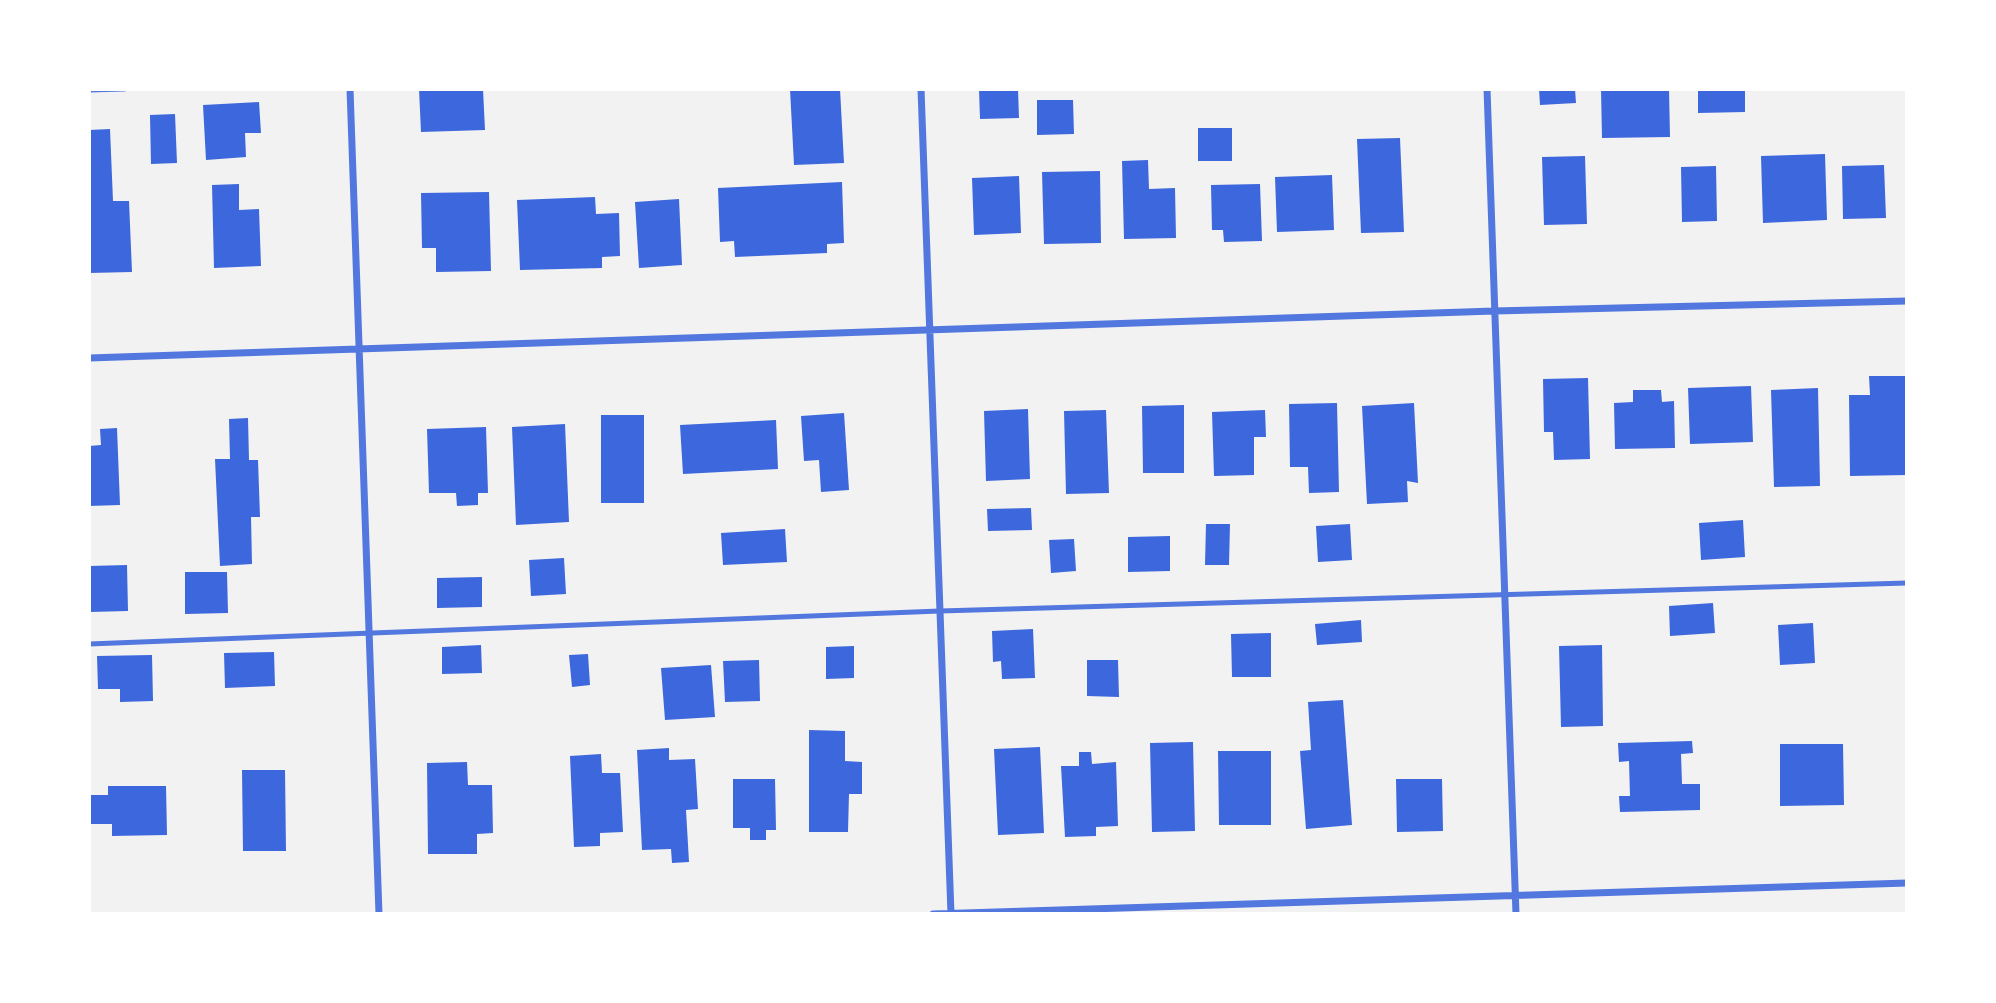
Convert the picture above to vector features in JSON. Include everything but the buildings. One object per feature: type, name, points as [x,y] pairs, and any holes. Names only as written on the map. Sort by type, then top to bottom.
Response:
[{"type":"street","points":[[350,89],[379,914]]},
{"type":"street","points":[[921,89],[951,914]]},
{"type":"street","points":[[1487,89],[1516,914]]},
{"type":"street","points":[[89,358],[1494,311],[1907,301]]},
{"type":"street","points":[[933,914],[1907,883]]},
{"type":"lane","points":[[89,90],[124,89]]},
{"type":"lane","points":[[89,644],[940,611],[1907,583]]}]
